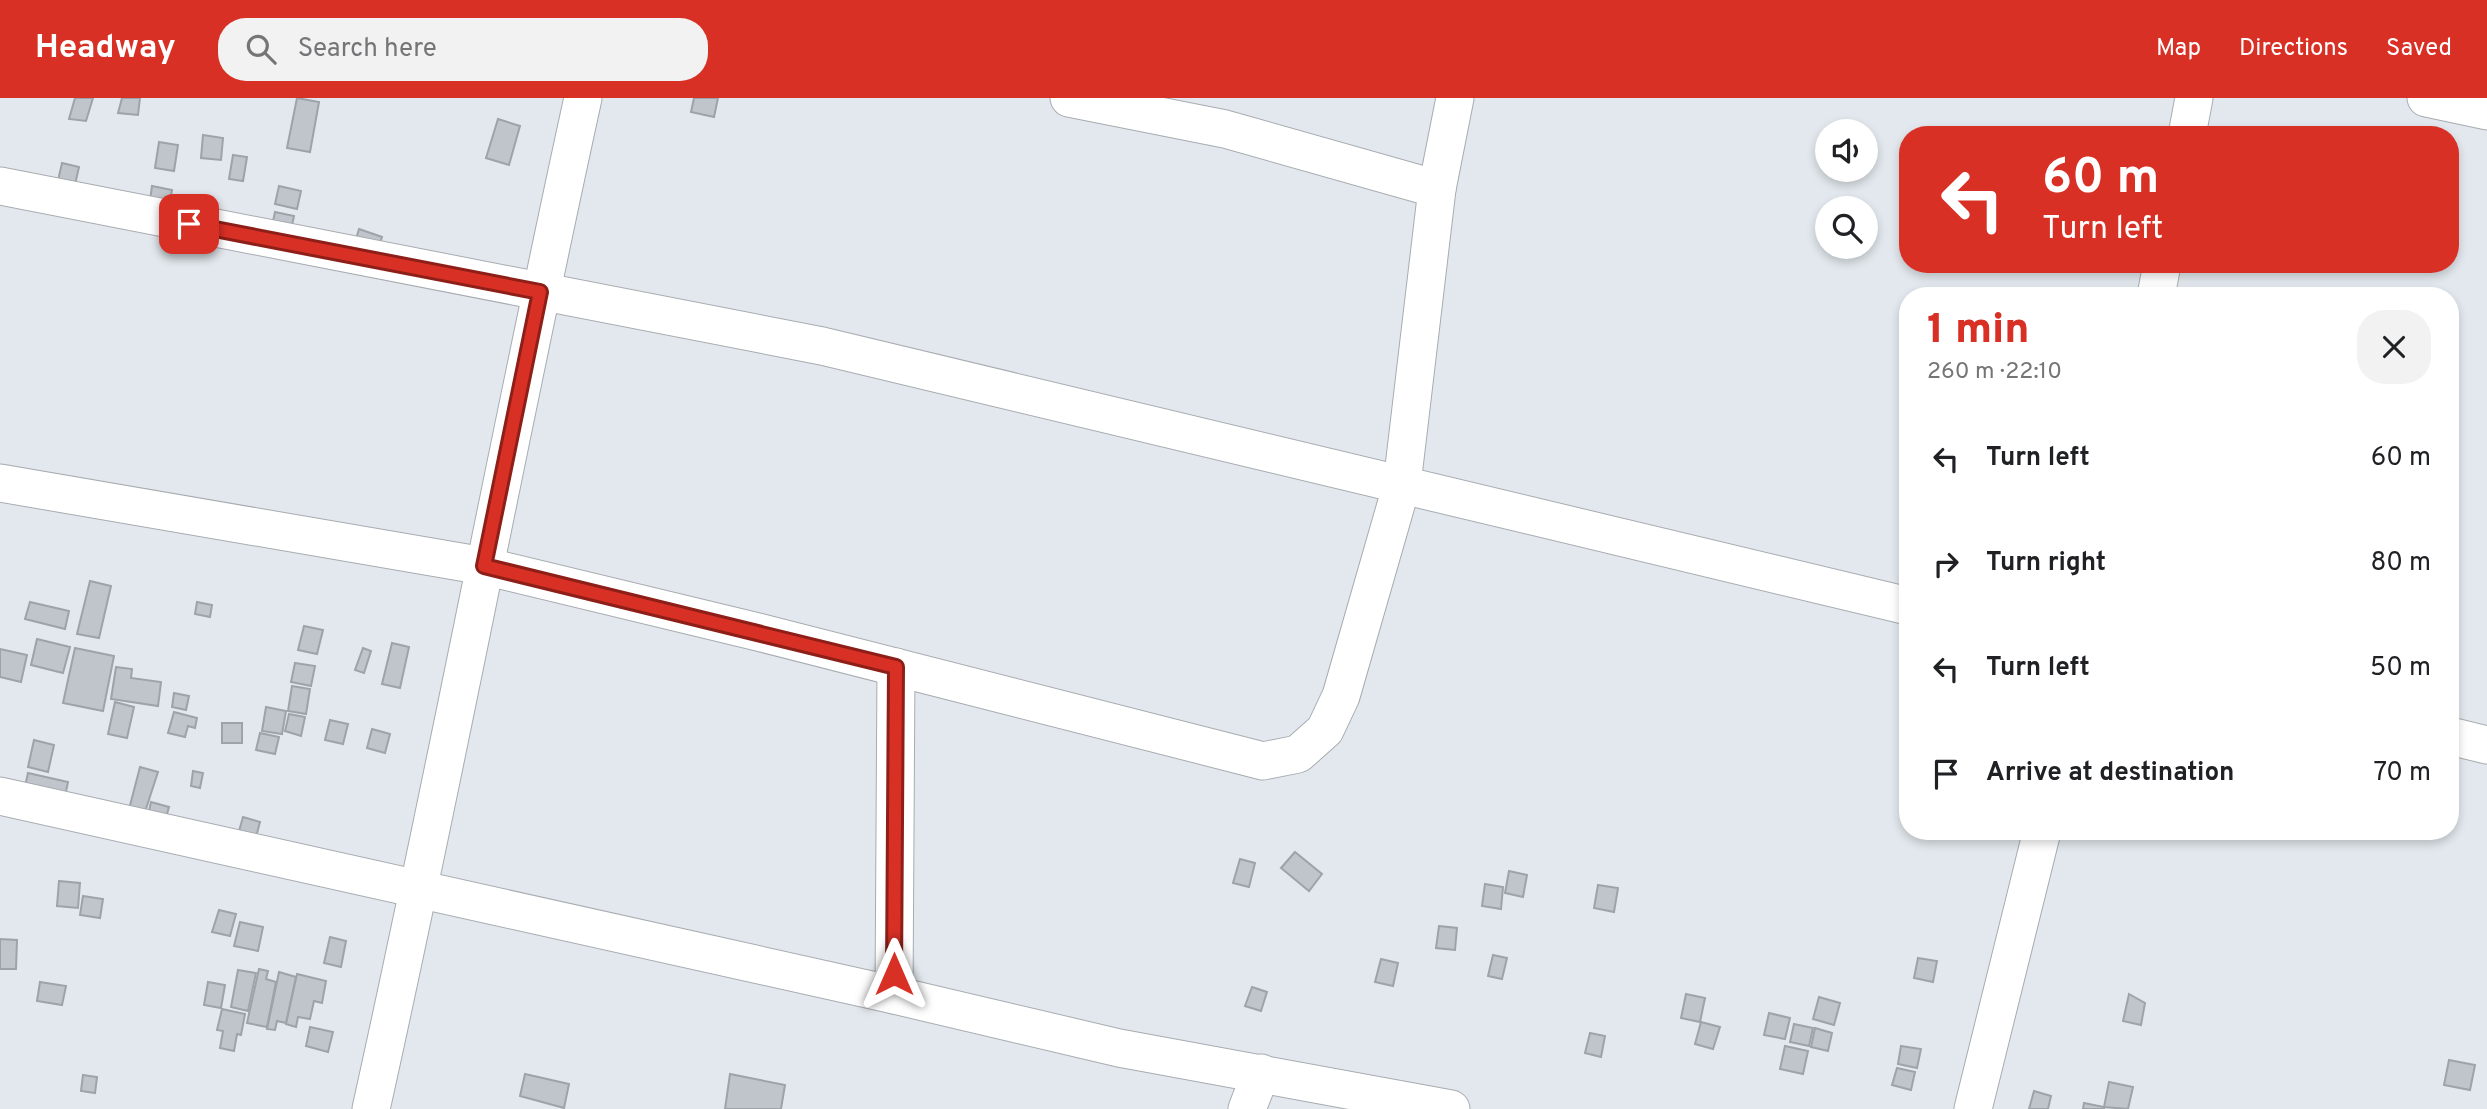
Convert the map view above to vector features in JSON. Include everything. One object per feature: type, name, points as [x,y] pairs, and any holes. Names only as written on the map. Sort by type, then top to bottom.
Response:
[{"type":"street","points":[[372,1109],[420,891],[540,292],[583,98]]},
{"type":"street","points":[[1069,98],[1112,102],[1225,129],[1437,189]]},
{"type":"street","points":[[0,483],[484,566],[1263,761],[1298,754],[1325,730],[1341,696],[1402,484],[1437,189],[1455,98]]},
{"type":"street","points":[[2189,126],[2194,98]]},
{"type":"street","points":[[2426,98],[2487,111]]},
{"type":"street","points":[[0,187],[822,346],[1899,604]]},
{"type":"street","points":[[894,995],[896,667]]},
{"type":"street","points":[[2459,738],[2487,745]]},
{"type":"street","points":[[0,796],[894,995],[1119,1048],[1451,1109]]},
{"type":"street","points":[[1973,1109],[2040,840]]},
{"type":"street","points":[[1247,1109],[1261,1073]]},
{"type":"building","points":[[75,98],[93,98],[86,121],[69,119]]},
{"type":"building","points":[[122,98],[140,98],[138,115],[118,113]]},
{"type":"building","points":[[297,98],[319,102],[310,152],[287,148]]},
{"type":"building","points":[[694,98],[718,98],[714,117],[691,112]]},
{"type":"building","points":[[498,119],[520,126],[509,165],[486,158]]},
{"type":"building","points":[[203,135],[223,138],[221,160],[201,158]]},
{"type":"building","points":[[159,142],[178,145],[174,171],[155,168]]},
{"type":"building","points":[[233,155],[247,157],[243,181],[229,179]]},
{"type":"building","points":[[62,163],[79,167],[74,189],[57,185]]},
{"type":"building","points":[[152,186],[172,190],[168,211],[149,208]]},
{"type":"building","points":[[279,186],[301,191],[297,209],[275,204]]},
{"type":"building","points":[[275,212],[294,216],[289,239],[270,235]]},
{"type":"building","points":[[359,229],[382,237],[376,256],[353,249]]},
{"type":"building","points":[[90,581],[111,586],[99,638],[77,634]]},
{"type":"building","points":[[30,602],[69,611],[65,629],[25,619]]},
{"type":"building","points":[[197,602],[212,605],[210,617],[195,614]]},
{"type":"building","points":[[304,626],[323,630],[317,654],[298,650]]},
{"type":"building","points":[[37,639],[70,647],[63,673],[31,665]]},
{"type":"building","points":[[392,643],[409,647],[400,688],[382,684]]},
{"type":"building","points":[[75,648],[114,656],[103,711],[63,703]]},
{"type":"building","points":[[363,648],[371,651],[364,673],[355,670]]},
{"type":"building","points":[[0,649],[27,655],[21,682],[0,677]]},
{"type":"building","points":[[295,663],[315,666],[311,686],[291,682]]},
{"type":"building","points":[[116,667],[132,669],[131,678],[161,682],[158,706],[111,699]]},
{"type":"building","points":[[292,686],[310,689],[306,714],[288,711]]},
{"type":"building","points":[[174,693],[189,696],[186,710],[172,707]]},
{"type":"building","points":[[115,702],[134,707],[127,738],[108,734]]},
{"type":"building","points":[[266,707],[286,711],[282,734],[262,731]]},
{"type":"building","points":[[174,712],[197,718],[195,728],[188,726],[185,737],[168,733]]},
{"type":"building","points":[[289,714],[305,717],[301,736],[285,731]]},
{"type":"building","points":[[330,720],[348,724],[343,744],[325,740]]},
{"type":"building","points":[[222,723],[242,723],[242,743],[222,743]]},
{"type":"building","points":[[372,729],[390,734],[385,753],[367,748]]},
{"type":"building","points":[[260,733],[279,737],[275,754],[256,750]]},
{"type":"building","points":[[34,740],[54,745],[48,772],[28,767]]},
{"type":"building","points":[[140,767],[158,772],[142,821],[127,817]]},
{"type":"building","points":[[193,771],[203,773],[200,788],[191,786]]},
{"type":"building","points":[[28,773],[68,782],[63,806],[23,796]]},
{"type":"building","points":[[151,802],[169,807],[165,821],[146,824]]},
{"type":"building","points":[[243,817],[260,822],[256,837],[239,831]]},
{"type":"building","points":[[1295,852],[1322,874],[1309,891],[1281,868]]},
{"type":"building","points":[[1240,859],[1255,863],[1249,887],[1233,883]]},
{"type":"building","points":[[1509,871],[1527,875],[1523,897],[1505,893]]},
{"type":"building","points":[[59,881],[80,883],[78,908],[57,906]]},
{"type":"building","points":[[1485,884],[1503,887],[1501,909],[1482,906]]},
{"type":"building","points":[[1598,885],[1618,888],[1614,912],[1594,908]]},
{"type":"building","points":[[83,896],[103,899],[100,918],[80,915]]},
{"type":"building","points":[[219,910],[236,914],[230,936],[212,932]]},
{"type":"building","points":[[240,922],[263,927],[258,951],[234,946]]},
{"type":"building","points":[[1439,926],[1457,928],[1455,950],[1436,948]]},
{"type":"building","points":[[330,937],[346,941],[341,967],[324,963]]},
{"type":"building","points":[[0,939],[17,940],[16,969],[0,969]]},
{"type":"building","points":[[1493,955],[1507,958],[1502,979],[1488,976]]},
{"type":"building","points":[[1918,958],[1937,961],[1933,982],[1914,978]]},
{"type":"building","points":[[1381,959],[1398,963],[1393,986],[1375,982]]},
{"type":"building","points":[[259,969],[268,971],[266,979],[276,982],[267,1027],[247,1023]]},
{"type":"building","points":[[238,970],[256,973],[248,1011],[231,1007]]},
{"type":"building","points":[[279,972],[296,977],[286,1023],[277,1021],[275,1030],[267,1029]]},
{"type":"building","points":[[297,974],[326,981],[322,1003],[314,1001],[310,1019],[298,1017],[296,1027],[286,1024]]},
{"type":"building","points":[[40,982],[66,986],[62,1005],[37,1001]]},
{"type":"building","points":[[208,982],[225,985],[221,1008],[204,1005]]},
{"type":"building","points":[[1252,987],[1267,992],[1261,1011],[1245,1006]]},
{"type":"building","points":[[1686,994],[1705,998],[1700,1022],[1681,1018]]},
{"type":"building","points":[[2129,994],[2145,1003],[2141,1025],[2123,1021]]},
{"type":"building","points":[[1819,997],[1840,1003],[1834,1025],[1813,1019]]},
{"type":"building","points":[[222,1009],[245,1014],[241,1035],[237,1034],[234,1051],[220,1048],[223,1031],[217,1030]]},
{"type":"building","points":[[1769,1013],[1790,1018],[1785,1039],[1764,1035]]},
{"type":"building","points":[[1701,1022],[1720,1027],[1713,1049],[1695,1044]]},
{"type":"building","points":[[1794,1024],[1813,1028],[1809,1046],[1790,1042]]},
{"type":"building","points":[[310,1027],[333,1032],[328,1052],[306,1046]]},
{"type":"building","points":[[1815,1028],[1832,1033],[1828,1051],[1811,1047]]},
{"type":"building","points":[[1590,1033],[1605,1036],[1601,1057],[1585,1053]]},
{"type":"building","points":[[1785,1046],[1808,1051],[1803,1074],[1780,1069]]},
{"type":"building","points":[[1901,1046],[1921,1049],[1917,1068],[1898,1064]]},
{"type":"building","points":[[2449,1060],[2475,1065],[2470,1090],[2444,1085]]},
{"type":"building","points":[[1897,1068],[1915,1072],[1911,1090],[1892,1085]]},
{"type":"building","points":[[525,1074],[569,1084],[564,1108],[520,1096]]},
{"type":"building","points":[[730,1074],[785,1085],[781,1109],[725,1109]]},
{"type":"building","points":[[83,1075],[97,1077],[95,1093],[81,1091]]},
{"type":"building","points":[[2109,1082],[2133,1087],[2128,1109],[2104,1107]]},
{"type":"building","points":[[2034,1091],[2051,1096],[2048,1109],[2029,1109]]},
{"type":"building","points":[[2084,1103],[2104,1107],[2104,1109],[2083,1109]]},
{"type":"route","points":[[189,224],[540,292],[484,566],[896,667],[894,974]]}]
